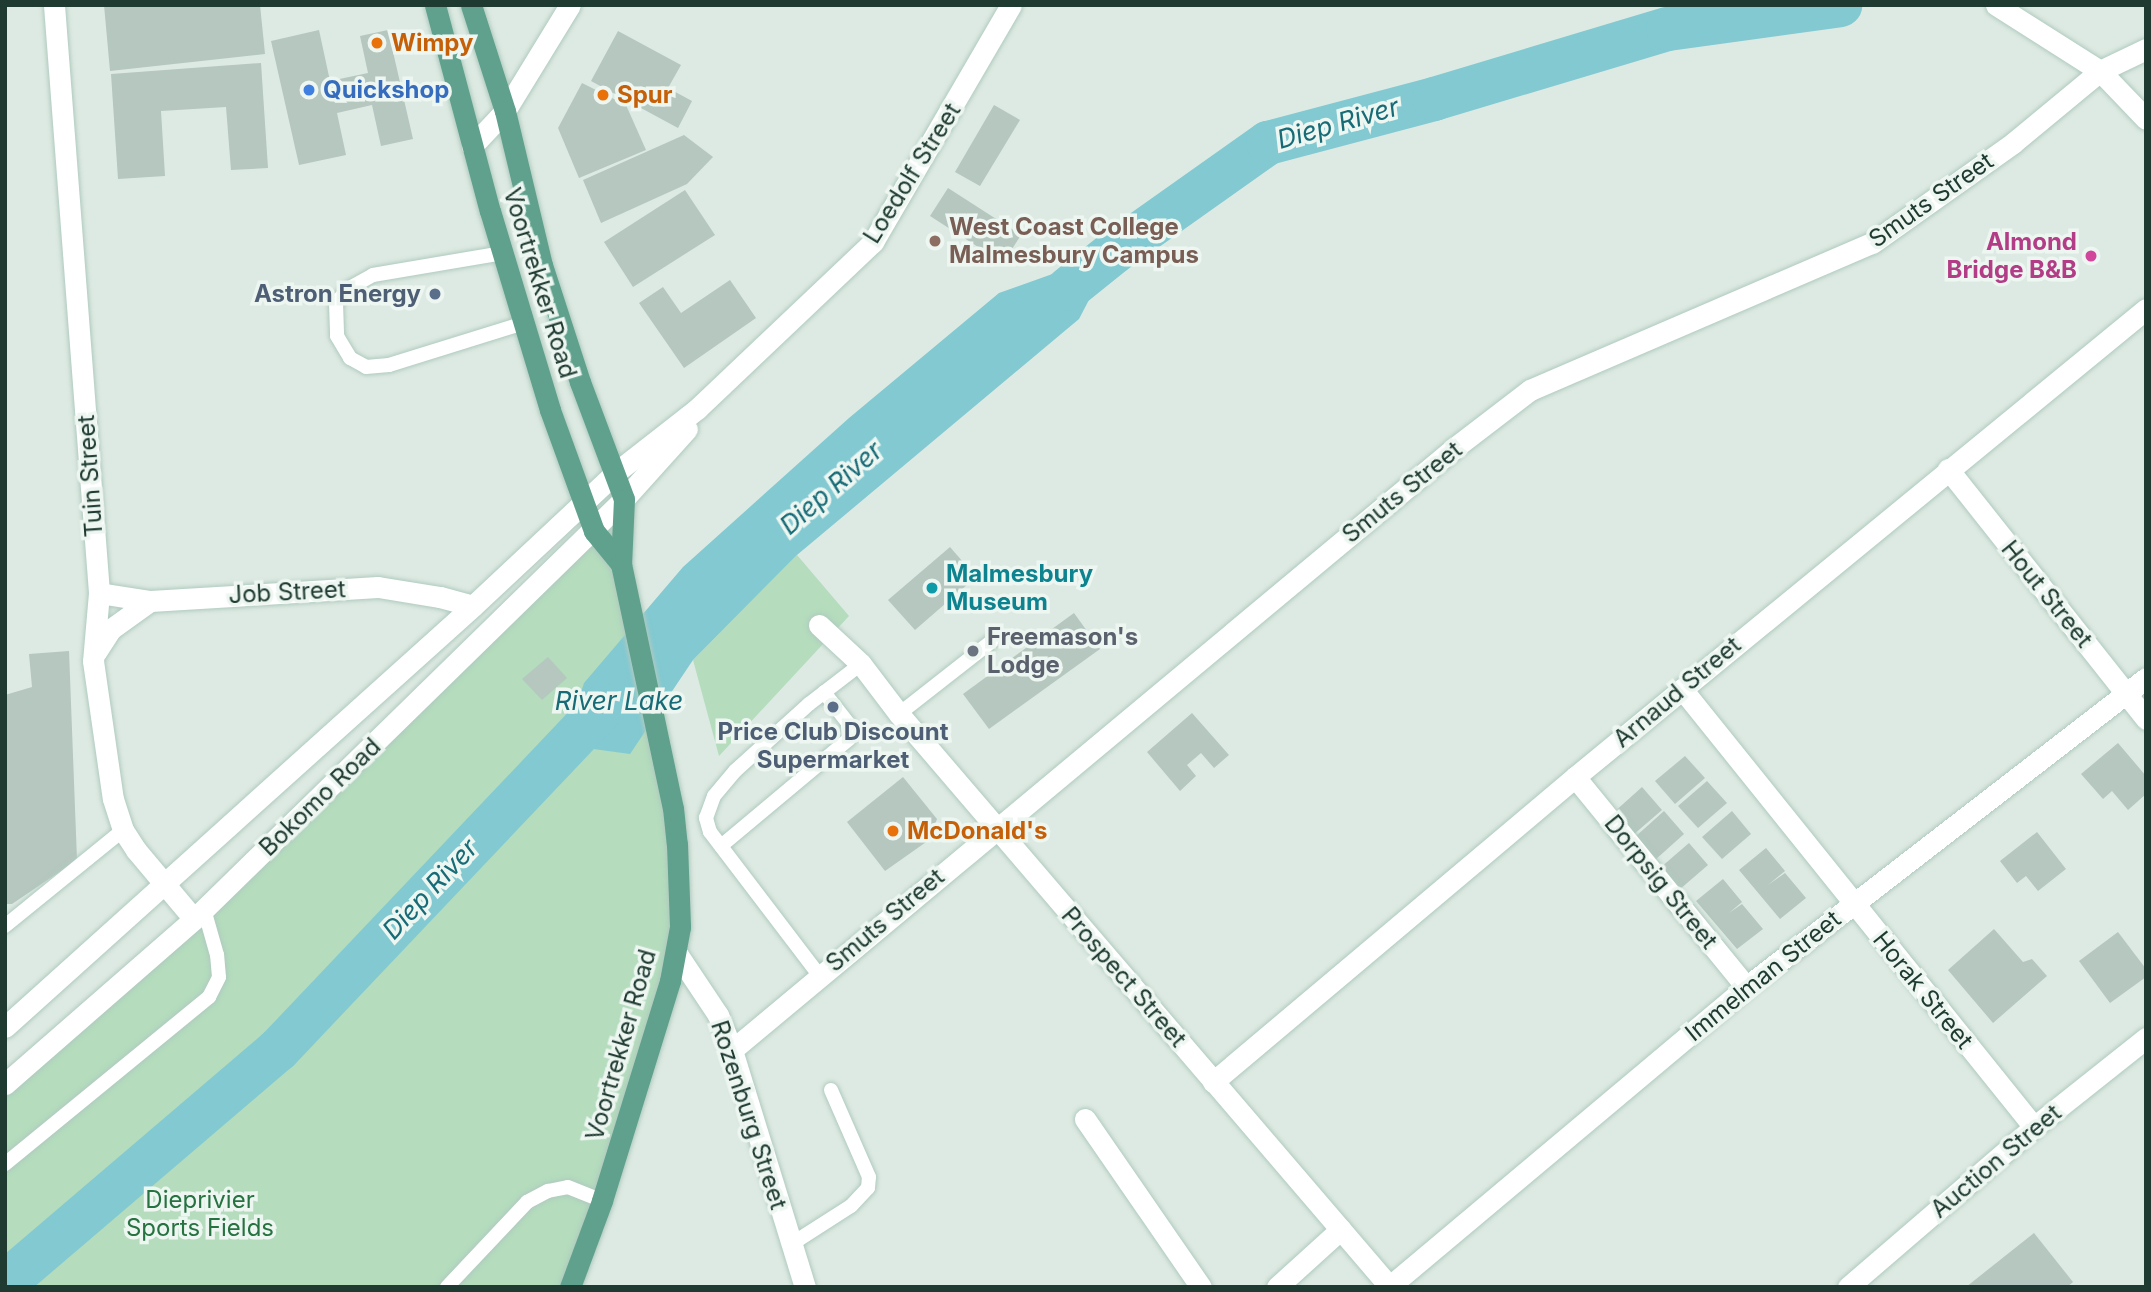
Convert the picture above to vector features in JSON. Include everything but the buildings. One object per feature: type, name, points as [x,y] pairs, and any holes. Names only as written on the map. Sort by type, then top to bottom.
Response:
[{"type":"main road","name":"Voortrekker Road","points":[[435,5],[503,253],[583,502],[594,531],[621,564]]},
{"type":"main road","name":"Voortrekker Road","points":[[471,5],[505,111],[542,265],[580,382],[624,499],[621,564],[659,743],[677,844],[680,927],[676,952],[663,1005],[602,1201],[570,1287]]},
{"type":"street","name":"Tuin Street","points":[[54,5],[99,593],[93,660],[113,799],[123,830],[164,883],[199,914]]},
{"type":"street","points":[[472,146],[505,111],[570,5]]},
{"type":"street","name":"Loedolf Street","points":[[583,502],[615,473],[697,409],[873,242],[1011,5]]},
{"type":"street","points":[[1996,5],[2100,71],[2146,119]]},
{"type":"street","name":"Smuts Street","points":[[732,1050],[1453,449],[1530,390],[1872,243],[2013,143],[2100,71],[2146,49]]},
{"type":"street","name":"Arnaud Street","points":[[1213,1082],[1575,777],[2146,309]]},
{"type":"street","name":"Loedolf Street","points":[[624,499],[691,424],[697,409]]},
{"type":"street","name":"Hout Street","points":[[1948,469],[2146,719]]},
{"type":"street","name":"Bokomo Road","points":[[5,1084],[199,914],[624,499]]},
{"type":"street","name":"Bokomo Road","points":[[5,1027],[473,606],[583,502]]},
{"type":"street","name":"Job Street","points":[[99,593],[150,601],[377,587],[440,597],[473,606]]},
{"type":"street","points":[[93,660],[100,643],[111,629],[150,601]]},
{"type":"street","name":"Prospect Street","points":[[819,625],[861,664],[899,714],[1390,1287]]},
{"type":"street","name":"Immelman Street","points":[[1390,1287],[1746,987],[2146,678]]},
{"type":"street","name":"Horak Street","points":[[1682,689],[1852,904],[2034,1127]]},
{"type":"street","name":"Dorpsig Street","points":[[1575,777],[1746,987]]},
{"type":"street","name":"Rozenburg Street","points":[[676,952],[718,1015],[732,1050],[805,1287]]},
{"type":"street","name":"Auction Street","points":[[1848,1287],[2034,1127],[2146,1038]]},
{"type":"street","points":[[1085,1119],[1201,1287]]},
{"type":"street","points":[[1277,1287],[1340,1229]]},
{"type":"lane","points":[[503,253],[373,275],[348,289],[337,303],[337,336],[349,358],[366,367],[389,365],[524,323]]},
{"type":"lane","points":[[899,714],[992,641]]},
{"type":"lane","points":[[819,975],[710,832],[706,818],[714,796],[735,771],[824,692],[861,664]]},
{"type":"lane","points":[[721,846],[849,739],[848,723],[824,692]]},
{"type":"lane","points":[[5,926],[123,830]]},
{"type":"lane","points":[[5,1164],[209,997],[219,977],[218,966],[212,931],[199,914]]},
{"type":"lane","points":[[790,1245],[851,1206],[868,1188],[869,1177],[831,1090]]},
{"type":"lane","points":[[447,1287],[527,1202],[548,1191],[568,1187],[602,1201]]},
{"type":"green space","name":"Dieprivier Sports Fields","points":[[594,531],[621,564],[645,673],[680,927],[570,1287],[5,1287],[5,1084]]},
{"type":"green space","points":[[797,555],[849,616],[719,756],[693,660]]},
{"type":"water","name":"River Lake","points":[[1114,252],[1079,319],[797,555],[693,660],[630,754],[564,745],[584,683],[683,567],[849,418],[999,293]]},
{"type":"waterway","name":"Diep River","points":[[1068,289],[1114,252],[1268,143],[1434,99],[1668,29],[1840,5]]},
{"type":"waterway","name":"Diep River","points":[[5,1283],[278,1050],[605,705]]},
{"type":"place","name":"Wimpy","points":[[377,43]]},
{"type":"place","name":"Quickshop","points":[[309,90]]},
{"type":"place","name":"Spur","points":[[603,95]]},
{"type":"place","name":"West Coast College Malmesbury Campus","points":[[935,241]]},
{"type":"place","name":"Almond Bridge B&B","points":[[2091,256]]},
{"type":"place","name":"Astron Energy","points":[[435,294]]},
{"type":"place","name":"Malmesbury Museum","points":[[932,588]]},
{"type":"place","name":"Freemason's Lodge","points":[[973,651]]},
{"type":"place","name":"Price Club Discount Supermarket","points":[[833,707]]},
{"type":"place","name":"McDonald's","points":[[893,831]]}]
